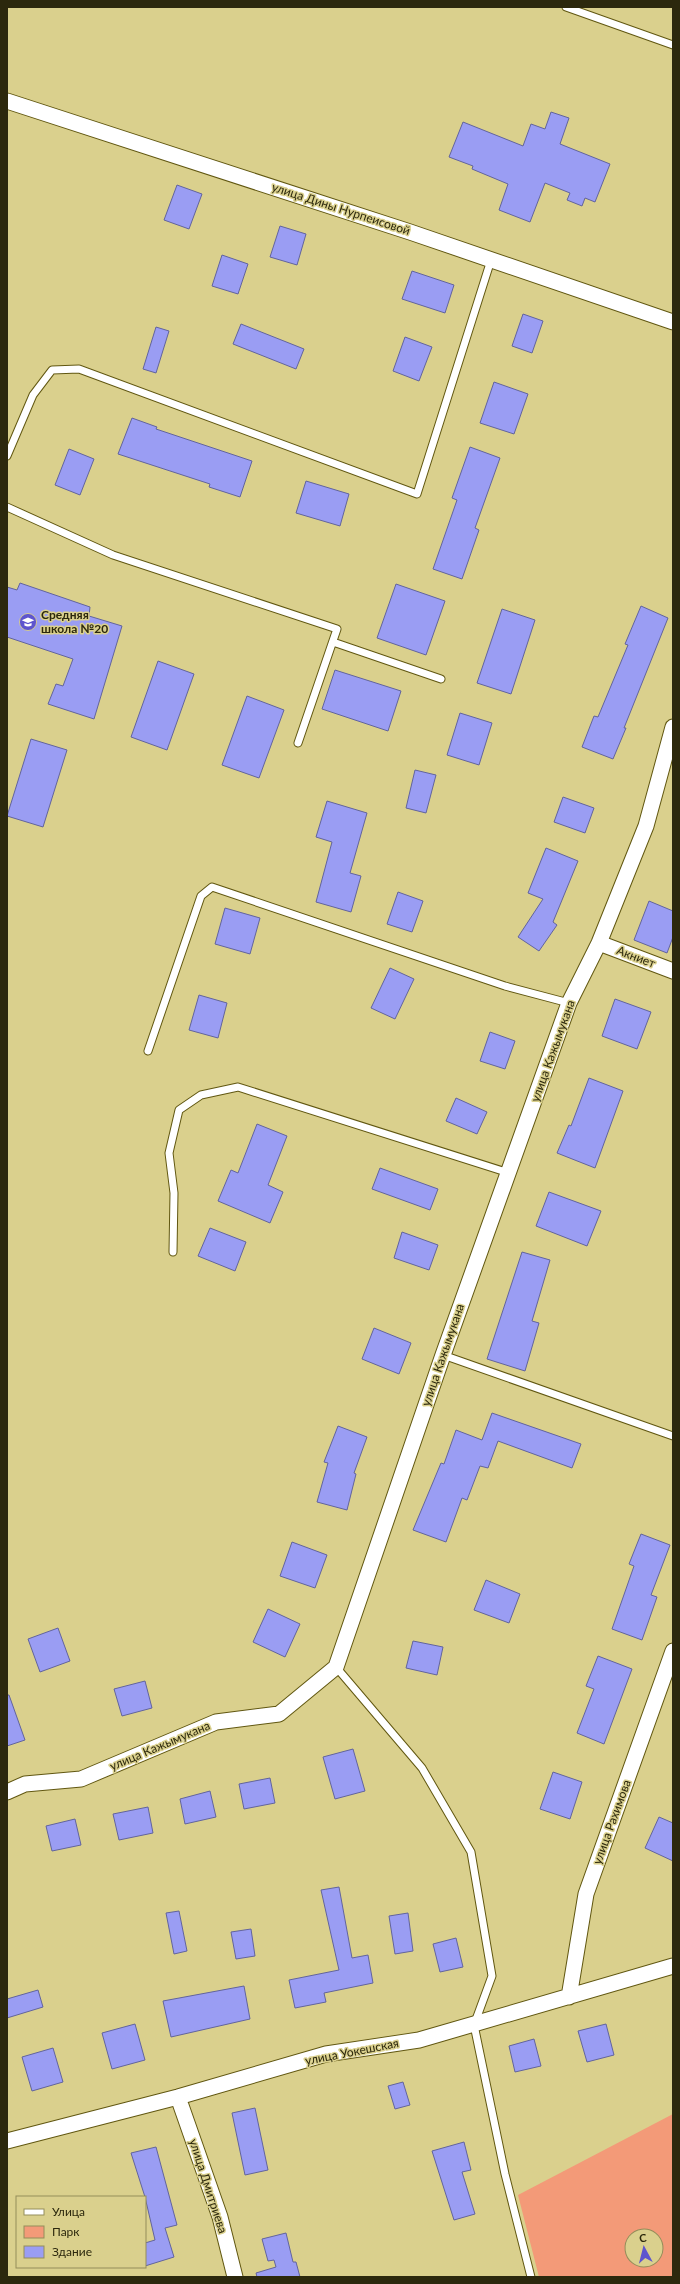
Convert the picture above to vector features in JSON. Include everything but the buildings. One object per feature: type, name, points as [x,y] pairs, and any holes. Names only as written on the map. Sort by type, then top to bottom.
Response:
[{"type":"street","name":"улица Дины Нурпеисовой","points":[[7,101],[491,260],[673,322]]},
{"type":"street","name":"улица Кажымукана","points":[[7,1792],[25,1784],[81,1779],[216,1722],[279,1714],[336,1667],[442,1355],[569,1003],[599,942],[646,826],[673,727]]},
{"type":"street","name":"Акниет","points":[[599,942],[673,971]]},
{"type":"street","name":"улица Рахимова","points":[[569,1997],[586,1894],[673,1651]]},
{"type":"street","name":"улица Уокешская","points":[[7,2141],[178,2096],[326,2054],[419,2040],[673,1966]]},
{"type":"street","name":"улица Дмитриева","points":[[178,2096],[220,2217],[235,2277]]},
{"type":"lane","points":[[566,7],[673,45]]},
{"type":"lane","points":[[7,456],[33,395],[52,370],[79,369],[416,494],[491,260]]},
{"type":"lane","points":[[7,507],[113,555],[337,629],[298,743]]},
{"type":"lane","points":[[333,642],[441,679]]},
{"type":"lane","points":[[148,1051],[201,896],[212,887],[505,986],[569,1003]]},
{"type":"lane","points":[[173,1252],[174,1193],[169,1153],[179,1110],[201,1095],[238,1087],[508,1172]]},
{"type":"lane","points":[[442,1355],[673,1436]]},
{"type":"lane","points":[[336,1667],[422,1768],[471,1852],[492,1976],[474,2025],[505,2174],[531,2277]]},
{"type":"green space","points":[[673,2114],[673,2277],[539,2277],[518,2195]]},
{"type":"place","name":"Средняя школа №20","points":[[28,622]]}]
